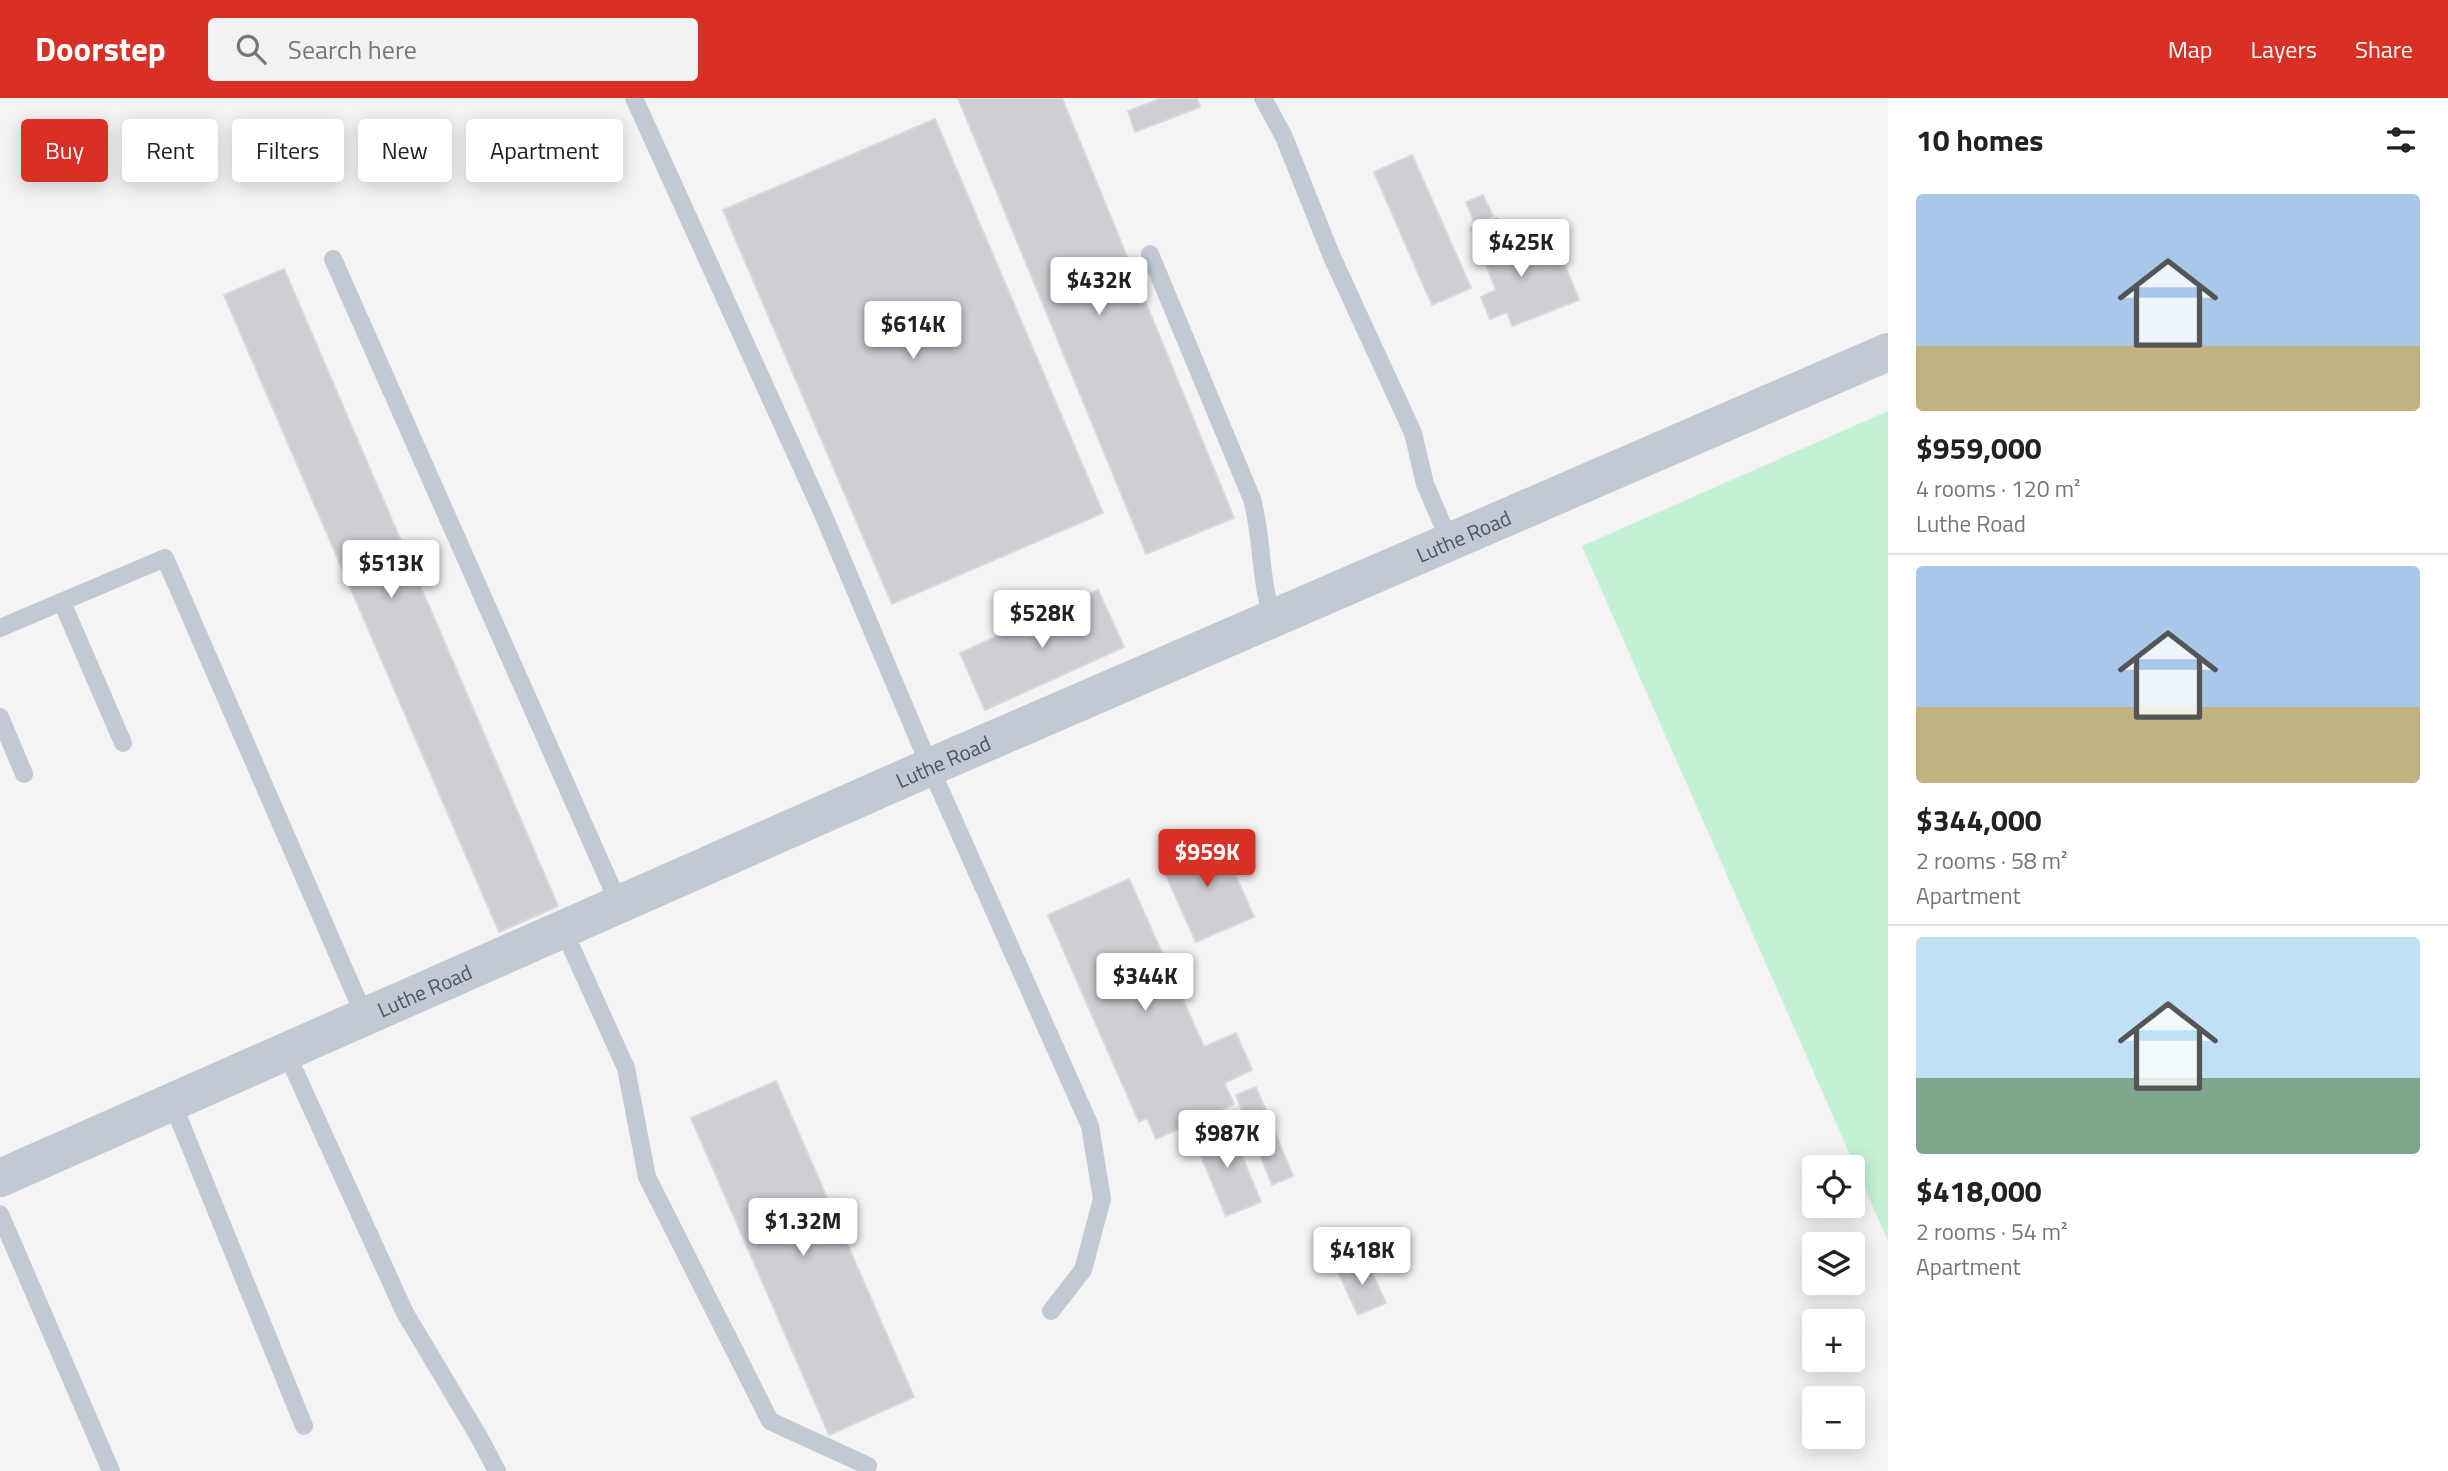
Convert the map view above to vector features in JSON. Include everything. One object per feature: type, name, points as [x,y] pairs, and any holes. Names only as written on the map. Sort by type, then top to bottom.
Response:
[{"type":"street","name":"Luthe Road","points":[[0,1178],[930,767],[1888,352]]},
{"type":"lane","points":[[634,98],[823,514],[930,767],[1090,1126],[1102,1199],[1083,1270],[1051,1311]]},
{"type":"lane","points":[[1263,98],[1284,137],[1332,257],[1413,433],[1425,484],[1450,542]]},
{"type":"lane","points":[[1150,254],[1252,499],[1258,522],[1265,595],[1273,618]]},
{"type":"lane","points":[[332,259],[618,904]]},
{"type":"lane","points":[[0,628],[165,558],[365,1017]]},
{"type":"lane","points":[[62,602],[123,743]]},
{"type":"lane","points":[[0,717],[24,774]]},
{"type":"lane","points":[[563,929],[626,1068],[647,1177],[769,1421],[868,1466]]},
{"type":"lane","points":[[286,1052],[405,1313],[497,1471]]},
{"type":"lane","points":[[172,1102],[304,1426]]},
{"type":"lane","points":[[0,1214],[111,1471]]},
{"type":"green space","points":[[1888,411],[1888,1241],[1865,1189],[1865,1155],[1850,1155],[1582,546]]},
{"type":"building","points":[[958,98],[1062,98],[1234,518],[1146,554]]},
{"type":"building","points":[[1162,98],[1197,98],[1200,107],[1135,132],[1128,111]]},
{"type":"building","points":[[935,119],[1103,513],[892,604],[723,210]]},
{"type":"building","points":[[1412,155],[1471,288],[1432,305],[1374,172]]},
{"type":"building","points":[[1483,195],[1493,216],[1475,224],[1466,202]]},
{"type":"building","points":[[1497,218],[1519,270],[1560,253],[1579,300],[1512,326],[1507,312],[1490,319],[1481,297],[1496,290],[1471,228]]},
{"type":"building","points":[[284,269],[558,906],[499,932],[224,295]]},
{"type":"building","points":[[1098,590],[1124,647],[985,710],[960,653]]},
{"type":"building","points":[[1218,836],[1254,917],[1196,942],[1160,862]]},
{"type":"building","points":[[1129,879],[1204,1047],[1236,1033],[1252,1070],[1224,1083],[1234,1104],[1156,1139],[1147,1118],[1139,1122],[1048,915]]},
{"type":"building","points":[[776,1081],[914,1397],[829,1435],[691,1118]]},
{"type":"building","points":[[1256,1087],[1293,1176],[1272,1185],[1236,1095]]},
{"type":"building","points":[[1228,1123],[1261,1202],[1226,1216],[1193,1137]]},
{"type":"building","points":[[1366,1259],[1386,1303],[1358,1315],[1338,1272]]}]
